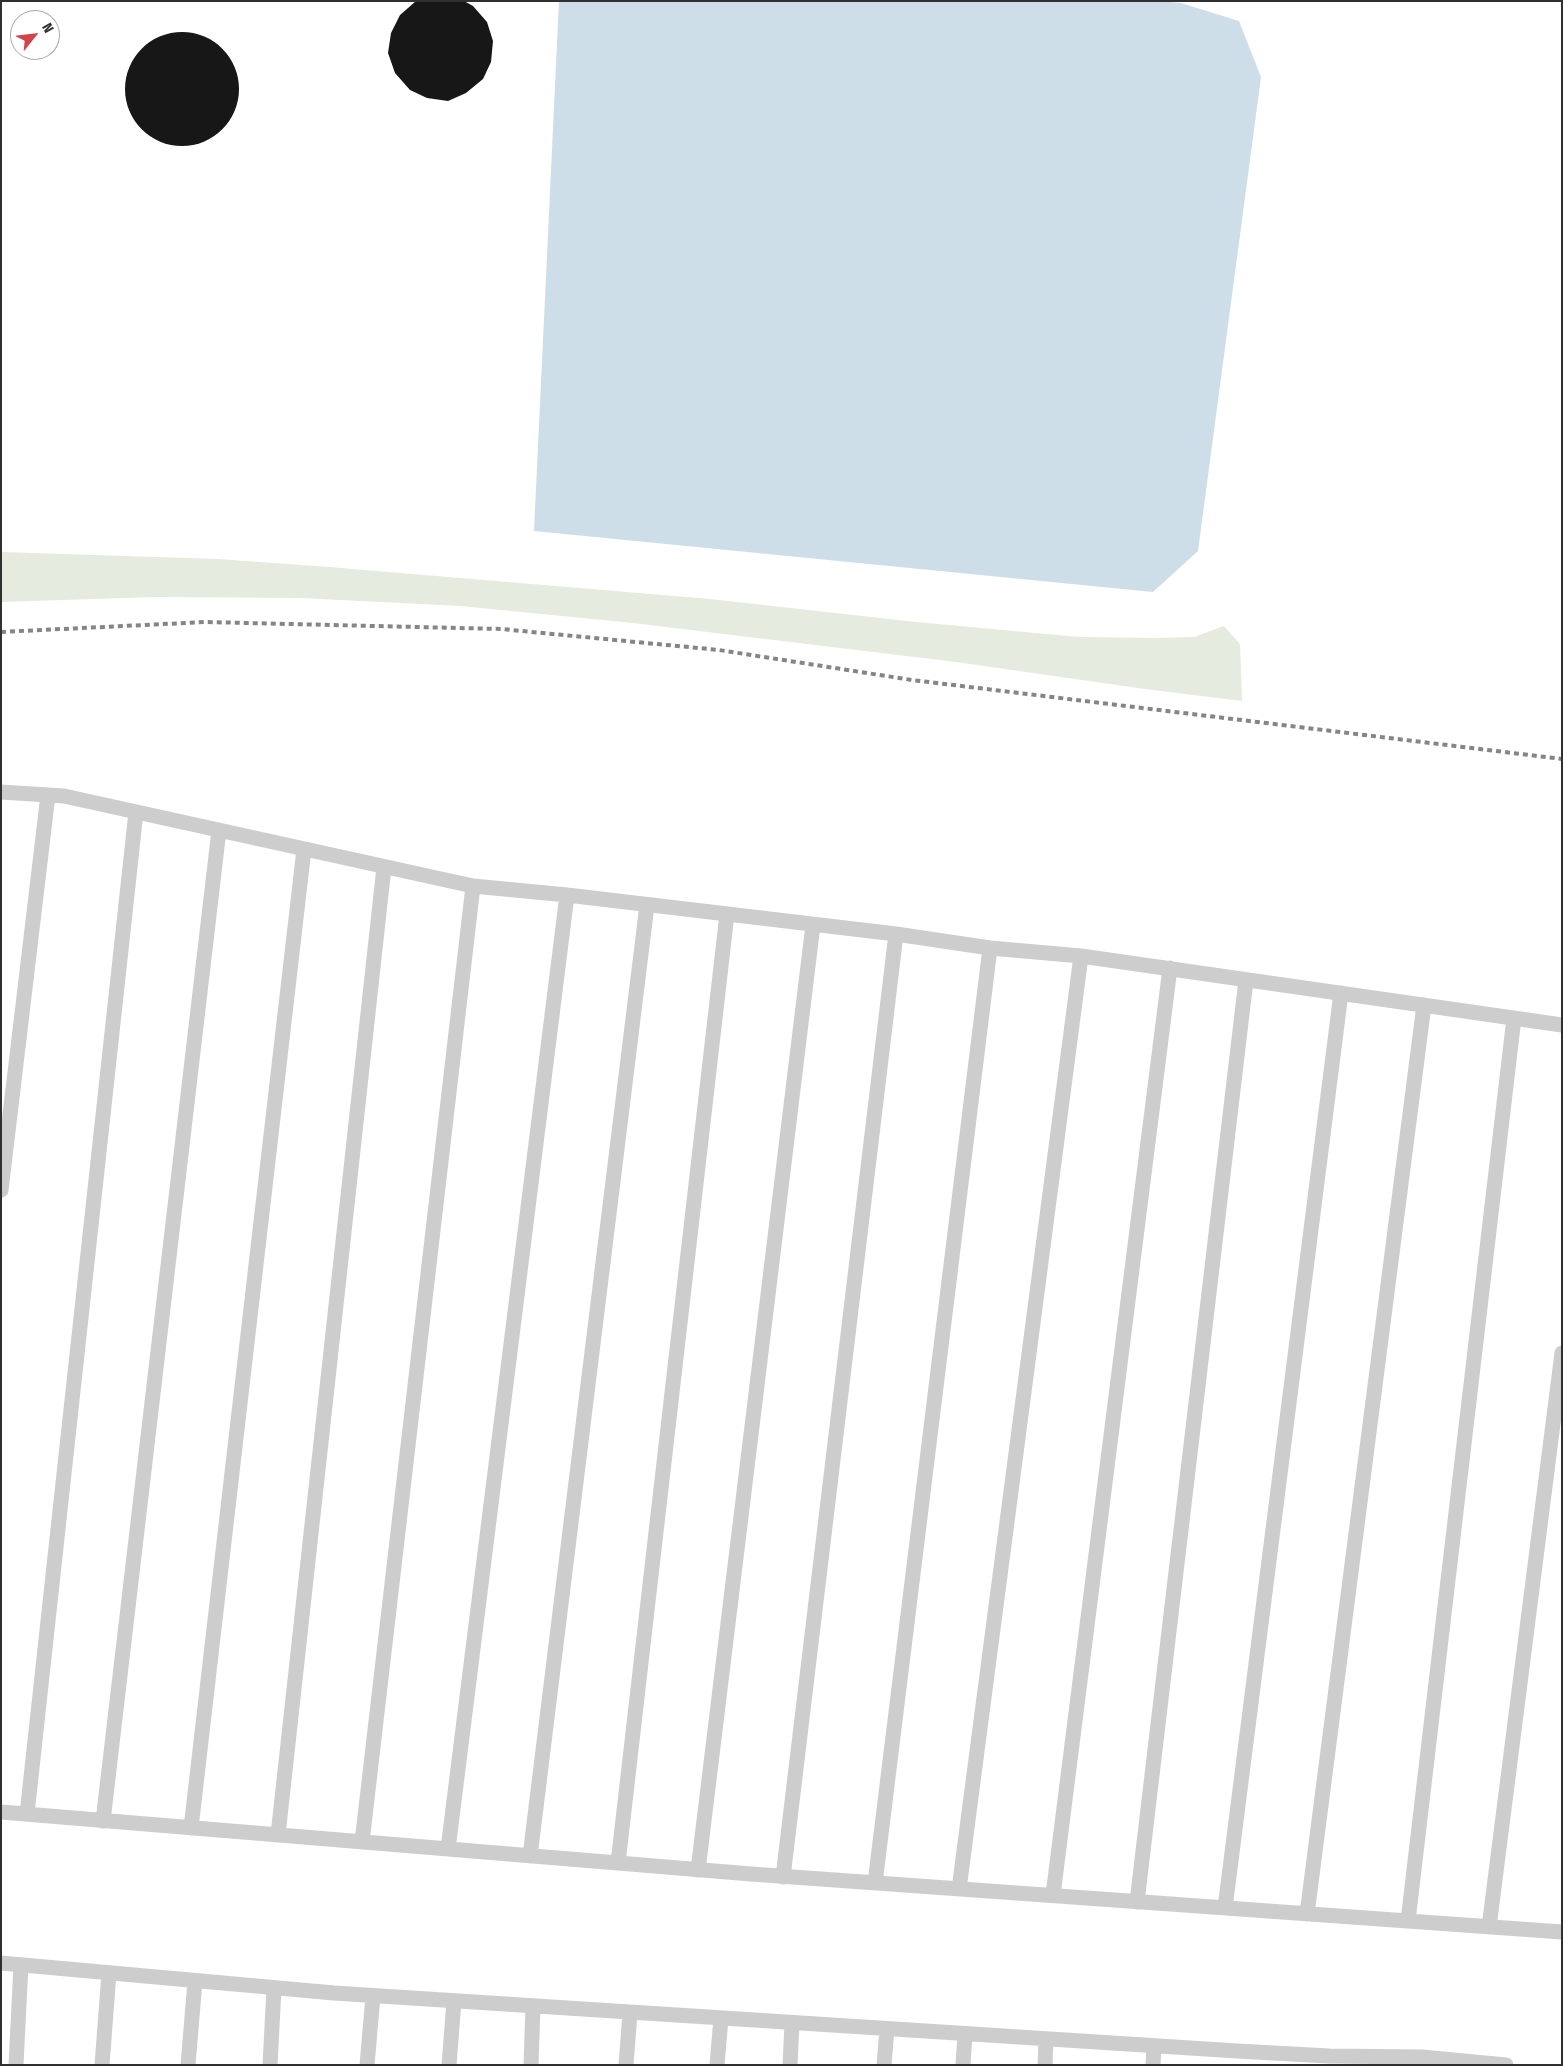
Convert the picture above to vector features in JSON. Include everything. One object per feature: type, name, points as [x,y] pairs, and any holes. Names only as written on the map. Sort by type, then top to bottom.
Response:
[{"type":"lane","points":[[1,792],[64,796],[473,886],[567,895],[896,934],[990,948],[1081,956],[1562,1025]]},
{"type":"lane","points":[[1,1190],[48,795]]},
{"type":"lane","points":[[27,1814],[136,812]]},
{"type":"lane","points":[[103,1821],[219,830]]},
{"type":"lane","points":[[191,1828],[304,849]]},
{"type":"lane","points":[[278,1835],[384,866]]},
{"type":"lane","points":[[362,1842],[473,886]]},
{"type":"lane","points":[[448,1849],[567,895]]},
{"type":"lane","points":[[530,1856],[646,905]]},
{"type":"lane","points":[[618,1863],[727,914]]},
{"type":"lane","points":[[698,1870],[814,925]]},
{"type":"lane","points":[[783,1877],[896,934]]},
{"type":"lane","points":[[875,1883],[990,948]]},
{"type":"lane","points":[[959,1889],[1081,956]]},
{"type":"lane","points":[[1053,1896],[1170,968]]},
{"type":"lane","points":[[1137,1902],[1246,980]]},
{"type":"lane","points":[[1225,1908],[1341,994]]},
{"type":"lane","points":[[1307,1914],[1424,1005]]},
{"type":"lane","points":[[1408,1921],[1514,1018]]},
{"type":"lane","points":[[1489,1926],[1562,1353]]},
{"type":"lane","points":[[1,1812],[783,1877],[1562,1932]]},
{"type":"lane","points":[[1,1963],[373,1996],[1154,2046],[1237,2058],[1422,2061],[1506,2065]]},
{"type":"lane","points":[[16,2065],[21,1965]]},
{"type":"lane","points":[[102,2065],[108,1973]]},
{"type":"lane","points":[[188,2065],[195,1981]]},
{"type":"lane","points":[[270,2065],[274,1988]]},
{"type":"lane","points":[[367,2065],[373,1996]]},
{"type":"lane","points":[[449,2065],[454,2001]]},
{"type":"lane","points":[[531,2065],[533,2006]]},
{"type":"lane","points":[[626,2065],[630,2013]]},
{"type":"lane","points":[[717,2065],[721,2018]]},
{"type":"lane","points":[[790,2065],[792,2023]]},
{"type":"lane","points":[[884,2065],[886,2029]]},
{"type":"lane","points":[[963,2065],[965,2034]]},
{"type":"lane","points":[[1045,2065],[1046,2039]]},
{"type":"lane","points":[[1153,2065],[1154,2046]]},
{"type":"shaded area","points":[[1,552],[218,559],[329,567],[710,599],[916,622],[1079,637],[1194,637],[1224,626],[1240,644],[1242,701],[956,662],[633,623],[461,606],[301,598],[155,597],[1,602]]},
{"type":"water","points":[[559,1],[1160,1],[1181,3],[1239,21],[1261,77],[1198,551],[1153,592],[534,531]]},
{"type":"building","points":[[416,1],[464,1],[473,6],[487,22],[493,41],[491,62],[483,79],[466,93],[448,101],[427,98],[410,90],[395,73],[388,53],[391,33],[400,15]]},
{"type":"building","points":[[182,32],[204,36],[214,41],[230,57],[235,67],[239,89],[235,111],[230,121],[214,137],[204,142],[182,146],[160,142],[150,137],[134,121],[129,111],[125,89],[129,67],[134,57],[150,41],[160,36]]},
{"type":"railway","points":[[1,632],[205,622],[501,629],[719,650],[912,680],[1562,759]]}]
